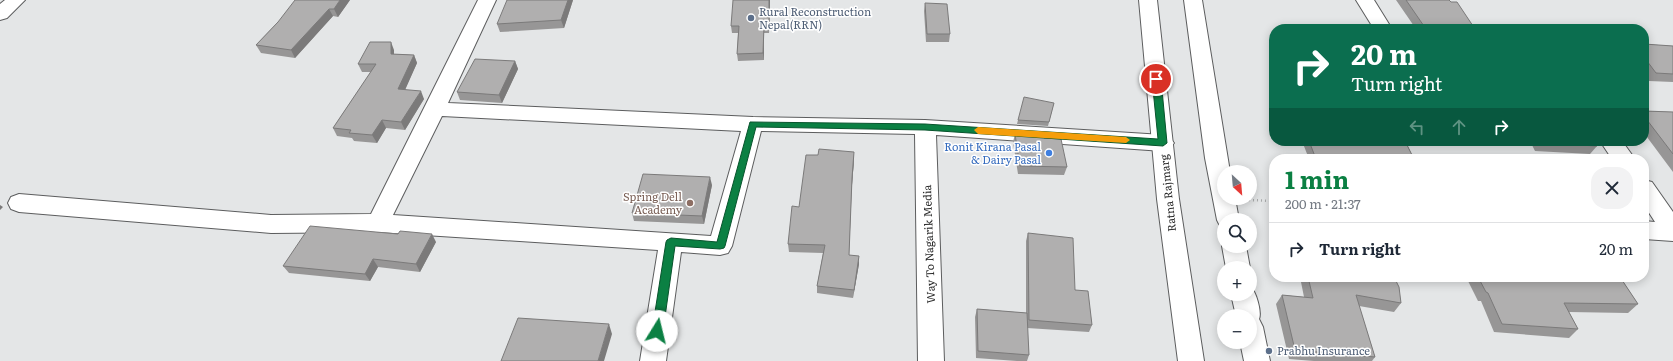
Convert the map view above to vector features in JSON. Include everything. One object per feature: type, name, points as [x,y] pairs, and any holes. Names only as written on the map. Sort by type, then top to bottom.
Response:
[{"type":"main road","points":[[0,14],[16,0]]},
{"type":"main road","points":[[378,223],[435,110],[487,0]]},
{"type":"main road","name":"Ratna Rajmarg","points":[[1148,0],[1168,200],[1191,361]]},
{"type":"main road","points":[[1193,0],[1216,158],[1227,213]]},
{"type":"main road","points":[[1365,0],[1380,24]]},
{"type":"main road","points":[[435,110],[753,124],[925,127],[1163,143]]},
{"type":"main road","points":[[19,203],[271,224],[378,223],[720,246],[753,124]]},
{"type":"main road","name":"Way To Nagarik Media","points":[[925,127],[931,361]]},
{"type":"main road","points":[[1649,195],[1673,231]]},
{"type":"main road","points":[[1649,230],[1673,231]]},
{"type":"main road","points":[[653,361],[671,242]]},
{"type":"main road","points":[[1255,349],[1257,361]]},
{"type":"building","points":[[295,0],[340,0],[334,9],[329,9],[291,50],[256,45],[278,22]]},
{"type":"building","points":[[507,0],[568,0],[561,20],[497,24]]},
{"type":"building","name":"Rural Reconstruction Nepal(RRN)","points":[[733,0],[769,0],[769,25],[764,26],[763,53],[737,54],[739,26],[731,26]]},
{"type":"building","points":[[1406,0],[1449,0],[1451,2],[1457,2],[1472,24],[1423,24]]},
{"type":"building","points":[[925,3],[947,4],[950,34],[927,34]]},
{"type":"building","points":[[370,42],[391,42],[391,54],[414,55],[398,89],[421,91],[401,122],[382,120],[372,135],[349,133],[351,130],[333,128],[376,64],[358,64]]},
{"type":"building","points":[[1649,44],[1673,46],[1673,74],[1656,73],[1649,64]]},
{"type":"building","points":[[475,59],[515,61],[499,95],[457,92]]},
{"type":"building","points":[[1024,97],[1054,103],[1049,122],[1018,120]]},
{"type":"building","points":[[1649,111],[1673,112],[1673,154],[1649,123]]},
{"type":"building","points":[[1015,134],[1045,136],[1044,138],[1061,139],[1067,167],[1020,166]]},
{"type":"building","points":[[1311,146],[1408,146],[1412,154],[1314,154]]},
{"type":"building","points":[[819,149],[854,152],[849,255],[859,256],[854,290],[817,286],[825,245],[788,244],[792,206],[799,207],[806,155],[818,155]]},
{"type":"building","points":[[643,174],[710,177],[702,216],[632,213]]},
{"type":"building","points":[[310,226],[398,234],[400,231],[432,234],[416,264],[373,259],[365,274],[283,266]]},
{"type":"building","points":[[1028,233],[1073,238],[1075,290],[1088,291],[1092,325],[1029,320]]},
{"type":"building","points":[[1309,282],[1396,282],[1399,287],[1401,303],[1356,295],[1375,357],[1295,350],[1282,295],[1313,298]]},
{"type":"building","points":[[1481,282],[1623,282],[1638,304],[1564,303],[1578,329],[1502,324],[1488,293]]},
{"type":"building","points":[[977,309],[1027,313],[1029,355],[978,351]]},
{"type":"building","points":[[518,318],[609,324],[598,361],[501,361]]},
{"type":"slow traffic","points":[[978,130],[1126,140]]},
{"type":"place","name":"Rural Reconstruction Nepal(RRN)","points":[[751,18]]},
{"type":"place","name":"Ronit Kirana Pasal & Dairy Pasal","points":[[1049,153]]},
{"type":"place","name":"Spring Dell Academy","points":[[690,203]]},
{"type":"place","name":"Prabhu Insurance","points":[[1269,351]]},
{"type":"route","points":[[657,331],[671,242],[720,246],[753,124],[925,127],[1163,143],[1156,79]]}]
